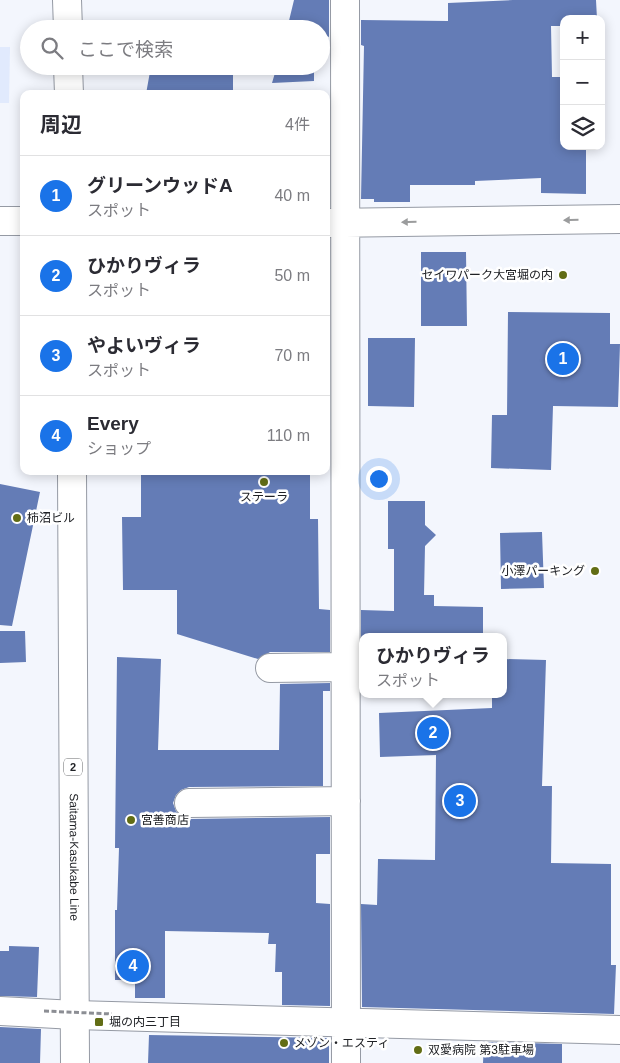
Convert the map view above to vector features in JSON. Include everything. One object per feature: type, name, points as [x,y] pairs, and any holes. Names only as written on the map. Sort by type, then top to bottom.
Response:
[{"type":"street","points":[[67,0],[68,20]]},
{"type":"street","points":[[345,0],[335,223],[345,666],[346,1063]]},
{"type":"street","points":[[68,75],[69,90]]},
{"type":"street","points":[[335,223],[620,219]]},
{"type":"street","points":[[0,221],[20,221]]},
{"type":"street","name":"Saitama-Kasukabe Line","points":[[72,475],[75,1063]]},
{"type":"street","points":[[270,668],[345,666]]},
{"type":"street","points":[[189,803],[346,801]]},
{"type":"street","points":[[0,1011],[75,1015],[620,1030]]},
{"type":"path","points":[[44,1011],[112,1014]]},
{"type":"shaded area","points":[[0,47],[10,47],[9,103],[0,103]]},
{"type":"building","points":[[294,0],[329,0],[329,20],[289,20]]},
{"type":"building","points":[[513,0],[596,0],[597,15],[560,15],[560,26],[551,26],[552,77],[560,77],[560,150],[586,150],[586,194],[541,193],[541,178],[475,181],[475,185],[410,185],[410,202],[374,202],[374,199],[361,199],[364,46],[361,45],[361,20],[448,21],[448,3]]},
{"type":"building","points":[[149,75],[233,75],[233,90],[147,90]]},
{"type":"building","points":[[274,75],[314,75],[314,81],[272,83]]},
{"type":"building","points":[[421,252],[466,252],[467,326],[421,326]]},
{"type":"building","points":[[508,312],[610,313],[610,344],[620,344],[618,407],[553,406],[551,470],[491,468],[492,415],[507,415]]},
{"type":"building","points":[[368,338],[415,338],[414,407],[368,406]]},
{"type":"building","points":[[141,475],[310,475],[310,519],[318,519],[319,609],[330,610],[330,652],[270,652],[258,659],[177,634],[177,590],[123,590],[122,517],[141,517]]},
{"type":"building","points":[[0,484],[40,492],[12,626],[0,625]]},
{"type":"building","points":[[388,501],[425,501],[425,525],[436,535],[425,546],[424,595],[434,595],[434,606],[483,607],[483,633],[361,633],[361,610],[394,611],[394,549],[388,549]]},
{"type":"building","points":[[542,532],[544,588],[501,589],[500,533]]},
{"type":"building","points":[[0,631],[25,631],[26,662],[0,663]]},
{"type":"building","points":[[117,657],[161,659],[158,750],[279,750],[280,684],[330,683],[330,691],[323,691],[323,786],[189,787],[181,790],[176,795],[173,803],[176,811],[182,817],[189,819],[330,817],[330,854],[316,854],[316,903],[330,904],[330,1006],[282,1005],[282,972],[275,972],[276,944],[268,944],[269,933],[165,931],[165,998],[135,998],[135,980],[115,980],[115,910],[117,910],[119,848],[115,848]]},
{"type":"building","points":[[507,659],[546,660],[542,786],[552,786],[551,863],[611,864],[611,965],[616,965],[614,1014],[362,1007],[361,904],[377,905],[378,859],[435,860],[436,755],[380,757],[379,713],[492,708],[492,698],[507,698]]},
{"type":"building","points":[[9,946],[39,947],[37,997],[0,996],[0,951],[9,951]]},
{"type":"building","points":[[0,1027],[41,1029],[40,1063],[0,1063]]},
{"type":"building","points":[[149,1035],[329,1038],[329,1063],[148,1063]]},
{"type":"building","points":[[484,1042],[562,1044],[562,1063],[483,1063]]},
{"type":"place","name":"セイワパーク大宮堀の内","points":[[563,275]]},
{"type":"place","name":"グリーンウッドA","points":[[563,359]]},
{"type":"place","name":"ステーラ","points":[[264,482]]},
{"type":"place","name":"柿沼ビル","points":[[17,518]]},
{"type":"place","name":"小澤パーキング","points":[[595,571]]},
{"type":"place","name":"ひかりヴィラ","points":[[433,733]]},
{"type":"place","name":"やよいヴィラ","points":[[460,801]]},
{"type":"place","name":"宮善商店","points":[[131,820]]},
{"type":"place","name":"Every","points":[[133,966]]},
{"type":"place","name":"堀の内三丁目","points":[[99,1022]]},
{"type":"place","name":"メゾン・エスティ","points":[[284,1043]]},
{"type":"place","name":"双愛病院 第3駐車場","points":[[418,1050]]}]
